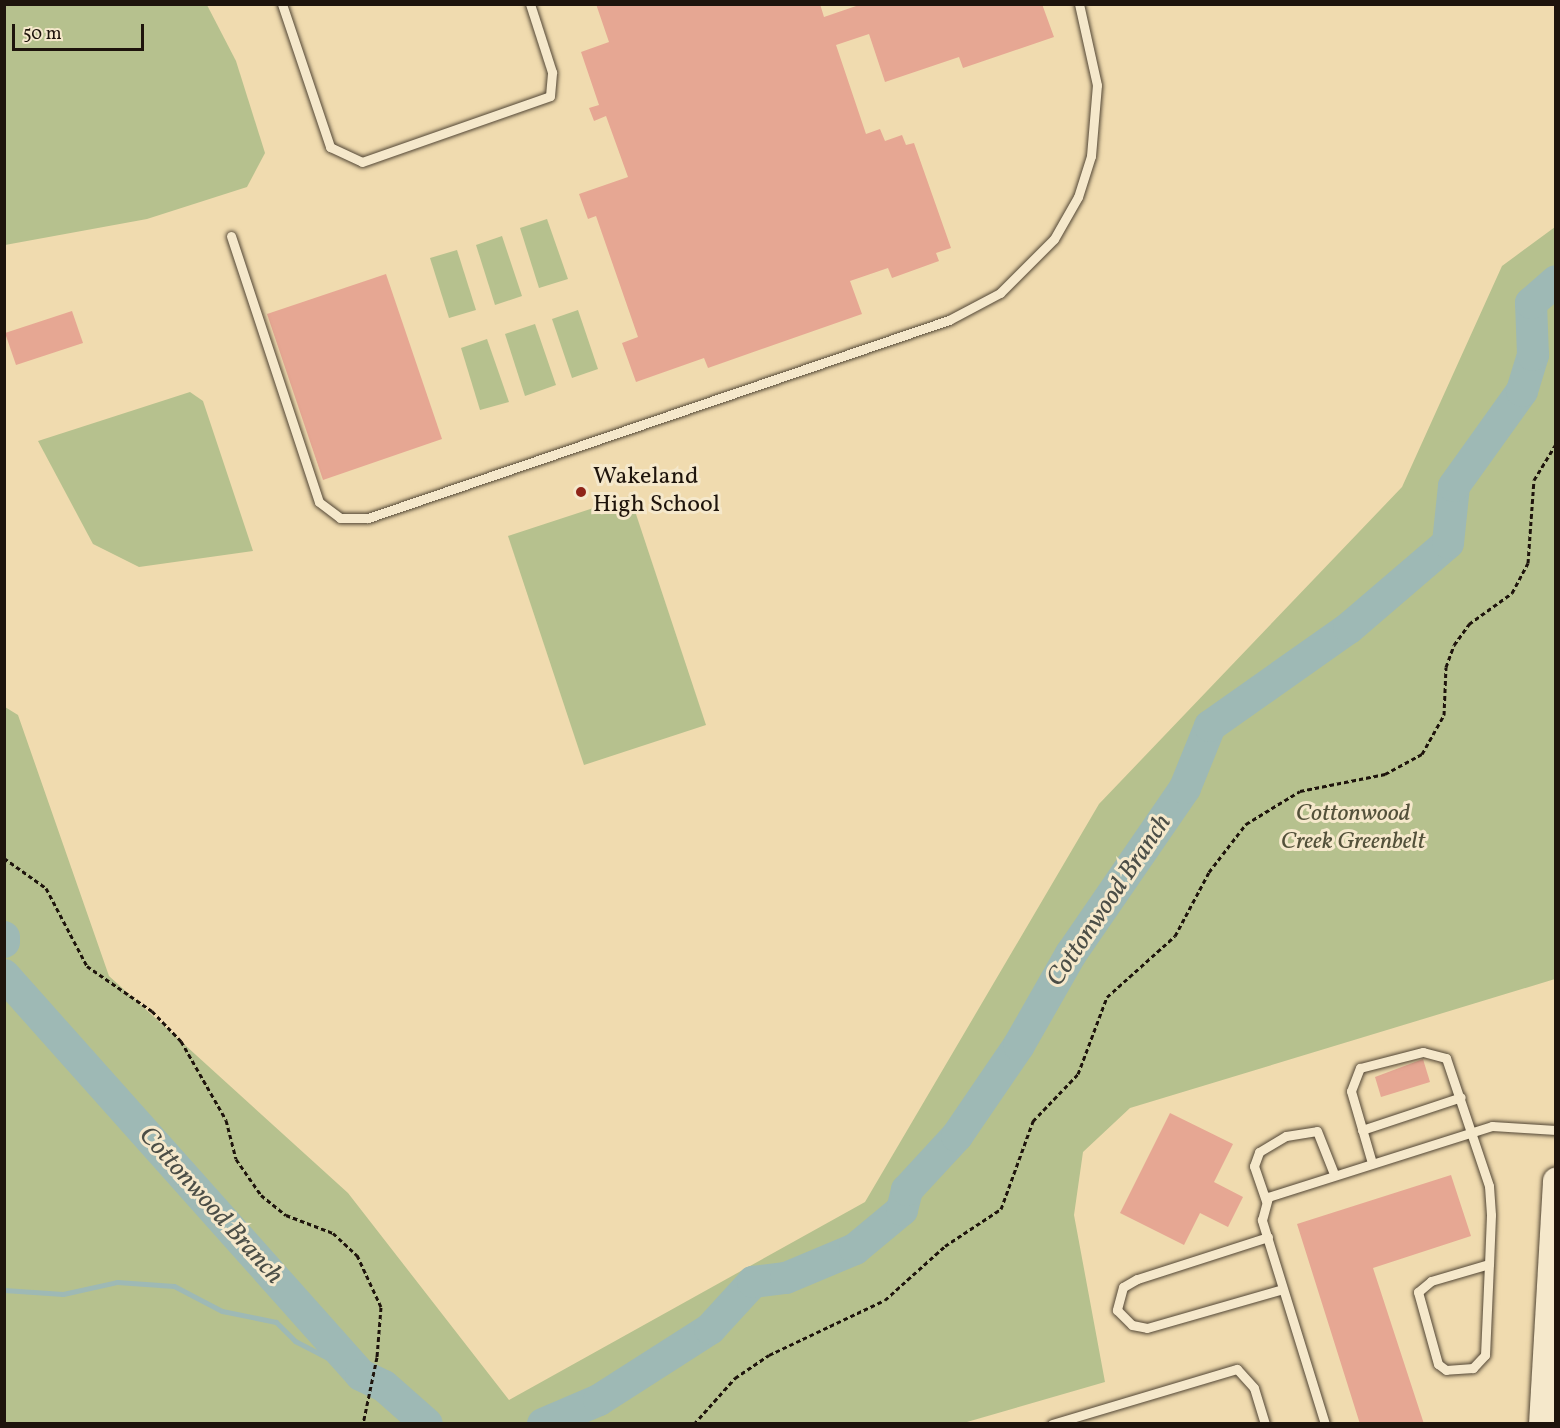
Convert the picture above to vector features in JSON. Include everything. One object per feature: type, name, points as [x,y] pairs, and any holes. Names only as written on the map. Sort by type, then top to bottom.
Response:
[{"type":"main road","points":[[1542,1424],[1556,1180]]},
{"type":"lane","points":[[282,4],[330,147],[362,162],[550,96],[552,72],[530,4]]},
{"type":"lane","points":[[231,236],[319,502],[340,518],[368,518],[949,320],[999,293],[1054,239],[1078,197],[1091,156],[1098,93],[1079,4]]},
{"type":"lane","points":[[1372,1163],[1351,1091],[1360,1068],[1438,1053],[1452,1068],[1490,1195],[1489,1264],[1485,1355],[1473,1368],[1446,1370],[1438,1364],[1418,1292],[1431,1281],[1489,1264]]},
{"type":"lane","points":[[1362,1130],[1461,1097]]},
{"type":"lane","points":[[1325,1424],[1261,1213],[1266,1201],[1273,1193],[1472,1132],[1507,1124],[1556,1130]]},
{"type":"lane","points":[[1266,1201],[1254,1166],[1259,1152],[1286,1136],[1317,1131],[1334,1174]]},
{"type":"lane","points":[[1268,1237],[1137,1279],[1123,1287],[1117,1310],[1132,1325],[1146,1328],[1283,1288]]},
{"type":"lane","points":[[1052,1424],[1237,1369],[1244,1371],[1254,1388],[1265,1424]]},
{"type":"path","points":[[694,1424],[735,1378],[769,1355],[885,1300],[945,1246],[1000,1209],[1033,1121],[1078,1074],[1107,998],[1175,936],[1209,872],[1246,824],[1300,791],[1385,774],[1422,754],[1444,715],[1446,667],[1454,645],[1469,624],[1512,593],[1527,563],[1534,480],[1556,444]]},
{"type":"path","points":[[4,858],[46,888],[87,966],[152,1011],[181,1041],[226,1120],[236,1159],[261,1195],[286,1215],[333,1233],[357,1255],[381,1307],[377,1358],[365,1404],[363,1424]]},
{"type":"green space","points":[[5,4],[207,5],[236,61],[265,153],[247,187],[147,219],[5,245]]},
{"type":"green space","points":[[547,219],[568,279],[539,288],[520,228]]},
{"type":"green space","name":"Cottonwood Creek Greenbelt","points":[[1555,227],[1555,979],[1130,1108],[1083,1152],[1074,1215],[1105,1382],[960,1424],[5,1423],[5,707],[18,715],[109,976],[348,1193],[509,1400],[865,1202],[1099,804],[1402,487],[1502,266]]},
{"type":"green space","points":[[502,236],[522,296],[495,305],[476,245]]},
{"type":"green space","points":[[457,250],[476,310],[449,318],[430,258]]},
{"type":"green space","points":[[578,310],[598,369],[572,378],[552,319]]},
{"type":"green space","points":[[535,324],[556,385],[525,396],[505,334]]},
{"type":"green space","points":[[487,339],[509,402],[480,410],[461,348]]},
{"type":"green space","points":[[190,392],[203,401],[253,551],[139,567],[93,544],[38,441]]},
{"type":"green space","points":[[630,496],[706,725],[584,765],[508,536]]},
{"type":"building","points":[[596,4],[820,4],[824,17],[862,4],[1042,4],[1054,37],[963,68],[959,57],[885,82],[869,34],[836,45],[866,134],[880,129],[885,141],[902,135],[906,145],[914,143],[951,248],[936,253],[939,261],[892,278],[888,268],[850,281],[862,314],[708,368],[704,358],[636,382],[622,343],[638,337],[596,216],[588,219],[579,194],[628,177],[606,116],[594,121],[589,108],[599,105],[581,52],[609,42]]},
{"type":"building","points":[[386,274],[442,439],[323,480],[267,314]]},
{"type":"building","points":[[72,311],[83,343],[16,365],[5,333]]},
{"type":"building","points":[[1423,1059],[1430,1082],[1381,1097],[1375,1077]]},
{"type":"building","points":[[1170,1113],[1233,1144],[1214,1182],[1243,1197],[1228,1227],[1200,1213],[1184,1245],[1120,1213]]},
{"type":"building","points":[[1451,1175],[1471,1236],[1373,1268],[1424,1424],[1360,1424],[1297,1224]]},
{"type":"waterway","name":"Cottonwood Branch","points":[[543,1424],[599,1400],[710,1329],[753,1282],[786,1278],[855,1249],[902,1210],[907,1190],[957,1136],[1019,1045],[1071,954],[1185,788],[1210,726],[1349,628],[1448,543],[1454,486],[1522,391],[1533,355],[1531,303],[1556,281]]},
{"type":"waterway","name":"Cottonwood Branch","points":[[4,937],[4,942]]},
{"type":"waterway","name":"Cottonwood Branch","points":[[4,975],[361,1375],[384,1386],[427,1424]]},
{"type":"waterway","points":[[4,1290],[63,1294],[117,1282],[174,1286],[222,1311],[276,1322],[295,1341],[361,1375]]},
{"type":"place","name":"Wakeland High School","points":[[581,492]]}]
